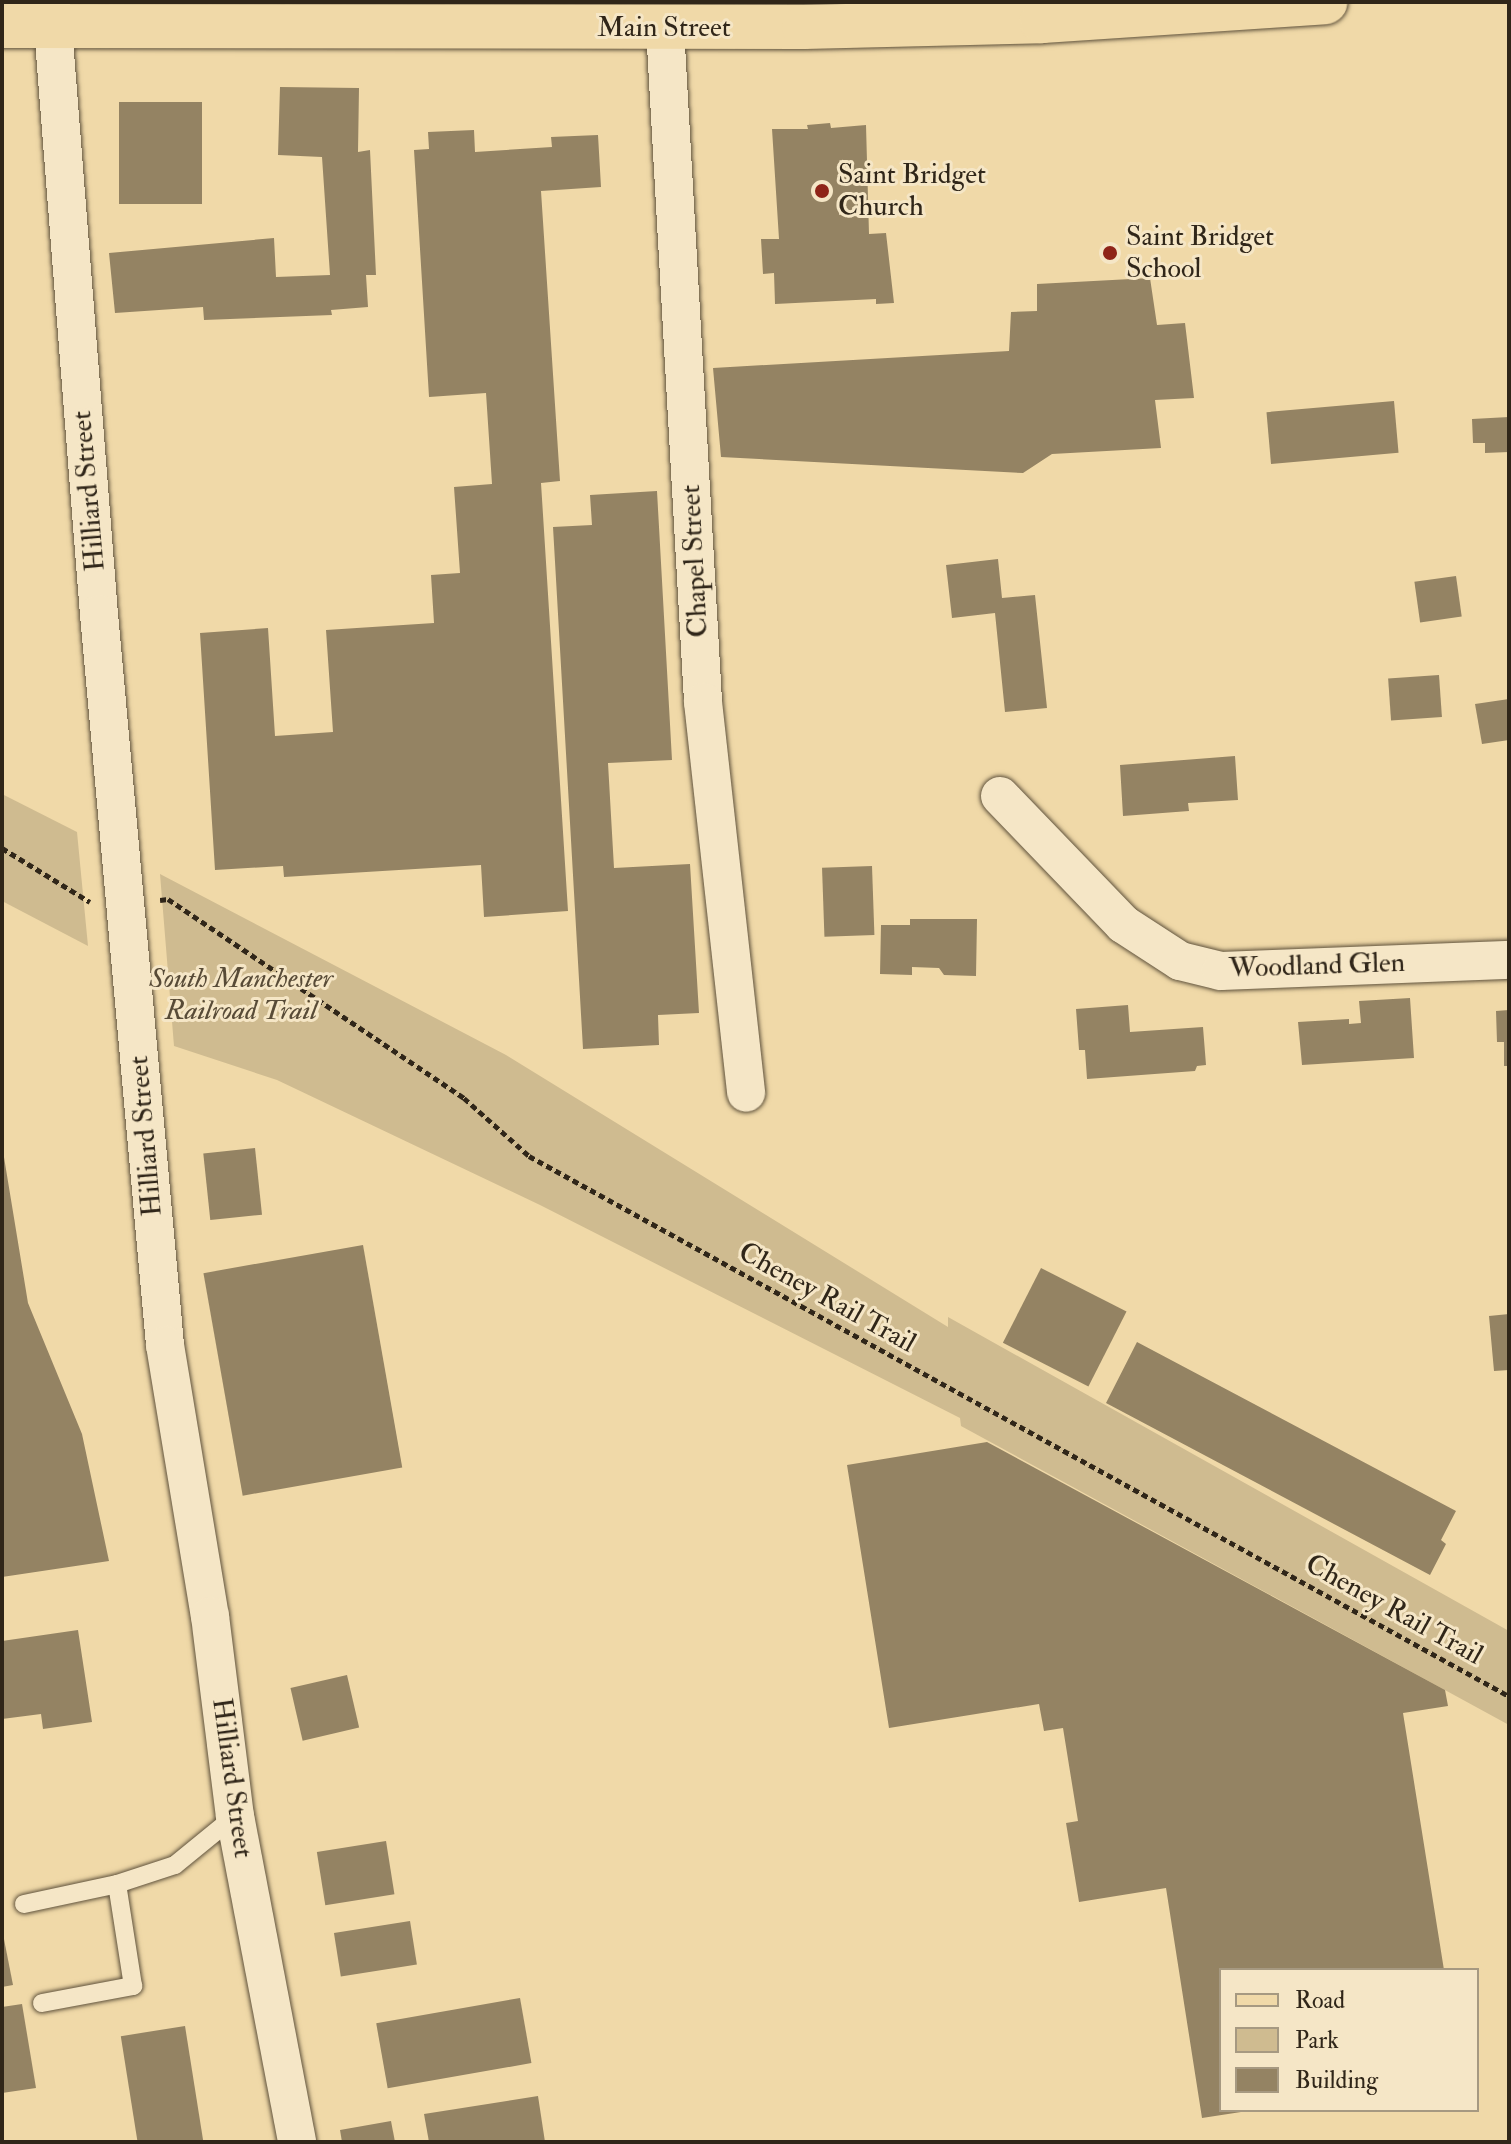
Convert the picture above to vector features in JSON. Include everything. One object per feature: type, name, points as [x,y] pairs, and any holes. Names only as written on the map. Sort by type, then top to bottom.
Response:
[{"type":"main road","name":"Main Street","points":[[2,26],[52,14],[393,15],[640,20],[1325,2]]},
{"type":"street","name":"Hilliard Street","points":[[52,14],[99,614],[165,1345],[210,1616],[235,1816],[297,2142]]},
{"type":"street","name":"Chapel Street","points":[[640,20],[703,702],[746,1093]]},
{"type":"street","name":"Woodland Glen","points":[[1000,796],[1123,924],[1180,961],[1221,971],[1509,960]]},
{"type":"lane","points":[[24,1904],[117,1884],[175,1865],[235,1816]]},
{"type":"lane","points":[[42,2003],[133,1986],[117,1884]]},
{"type":"path","points":[[2,848],[90,902]]},
{"type":"path","name":"Cheney Rail Trail","points":[[151,901],[168,899],[464,1098],[529,1156],[1509,1696]]},
{"type":"green space","name":"South Manchester Railroad Trail","points":[[2,794],[77,832],[88,946],[2,901]]},
{"type":"green space","name":"South Manchester Railroad Trail","points":[[160,874],[506,1055],[948,1327],[948,1317],[1509,1631],[1509,1725],[961,1426],[960,1418],[540,1205],[277,1080],[174,1046]]},
{"type":"building","points":[[280,87],[359,88],[358,152],[370,150],[376,275],[366,275],[368,307],[331,310],[332,315],[204,320],[203,307],[115,313],[109,253],[274,238],[276,277],[330,275],[322,157],[278,155]]},
{"type":"building","points":[[119,102],[202,102],[202,204],[119,204]]},
{"type":"building","name":"Saint Bridget Church","points":[[830,123],[831,128],[866,125],[869,234],[886,233],[894,303],[876,304],[876,299],[775,304],[774,273],[763,274],[761,239],[779,239],[772,129],[808,129],[807,125]]},
{"type":"building","points":[[474,130],[475,152],[552,147],[551,137],[598,135],[601,187],[541,191],[560,481],[541,483],[568,911],[484,917],[481,865],[284,877],[283,866],[215,870],[200,633],[268,628],[275,736],[333,732],[326,630],[434,623],[431,575],[460,573],[454,487],[492,484],[486,393],[429,397],[414,150],[429,149],[428,132]]},
{"type":"building","points":[[1150,278],[1157,325],[1185,323],[1194,398],[1155,400],[1161,448],[1052,454],[1023,473],[721,457],[713,368],[1009,351],[1011,312],[1037,311],[1037,284]]},
{"type":"building","points":[[1394,401],[1399,453],[1271,464],[1266,412]]},
{"type":"building","points":[[1509,417],[1509,452],[1485,453],[1485,443],[1473,443],[1472,419]]},
{"type":"building","points":[[657,491],[672,760],[608,763],[614,868],[690,864],[699,1013],[658,1015],[659,1045],[583,1049],[553,527],[592,525],[590,495]]},
{"type":"building","points":[[998,559],[1002,598],[1035,595],[1047,708],[1005,712],[995,613],[952,618],[946,565]]},
{"type":"building","points":[[1456,576],[1462,617],[1420,622],[1414,582]]},
{"type":"building","points":[[1439,675],[1442,717],[1391,720],[1388,679]]},
{"type":"building","points":[[1509,699],[1509,740],[1482,744],[1475,704]]},
{"type":"building","points":[[1235,756],[1238,800],[1188,803],[1189,811],[1123,816],[1120,765]]},
{"type":"building","points":[[872,866],[874,935],[824,937],[822,868]]},
{"type":"building","points":[[910,919],[977,919],[976,976],[944,975],[939,968],[912,967],[912,975],[880,974],[881,925],[910,925]]},
{"type":"building","points":[[1410,998],[1414,1058],[1302,1065],[1298,1022],[1349,1019],[1349,1024],[1361,1023],[1359,1001]]},
{"type":"building","points":[[1128,1005],[1130,1032],[1203,1027],[1206,1065],[1197,1066],[1195,1071],[1087,1079],[1085,1050],[1079,1050],[1076,1009]]},
{"type":"building","points":[[1509,1010],[1509,1066],[1504,1066],[1504,1042],[1497,1042],[1496,1011]]},
{"type":"building","points":[[2,1145],[28,1303],[82,1434],[109,1561],[2,1577]]},
{"type":"building","points":[[255,1148],[262,1215],[210,1220],[203,1153]]},
{"type":"building","points":[[363,1245],[402,1468],[243,1496],[203,1273]]},
{"type":"building","points":[[1041,1268],[1127,1312],[1088,1386],[1003,1343]]},
{"type":"building","points":[[1509,1314],[1509,1370],[1494,1371],[1489,1316]]},
{"type":"building","points":[[1137,1342],[1456,1511],[1441,1540],[1446,1544],[1430,1575],[1106,1403]]},
{"type":"building","points":[[987,1442],[1445,1690],[1448,1706],[1403,1713],[1444,1968],[1219,1968],[1219,2112],[1241,2112],[1202,2118],[1166,1888],[1079,1902],[1066,1823],[1078,1821],[1063,1728],[1044,1731],[1039,1704],[889,1728],[847,1465]]},
{"type":"building","points":[[78,1630],[92,1722],[43,1729],[41,1714],[2,1719],[2,1641]]},
{"type":"building","points":[[347,1675],[359,1728],[303,1741],[290,1688]]},
{"type":"building","points":[[386,1841],[394,1894],[325,1905],[317,1852]]},
{"type":"building","points":[[410,1921],[417,1964],[341,1977],[334,1933]]},
{"type":"building","points":[[2,1929],[13,1985],[2,1987]]},
{"type":"building","points":[[520,1998],[531,2063],[388,2088],[376,2023]]},
{"type":"building","points":[[22,2004],[36,2088],[2,2093],[2,2007]]},
{"type":"building","points":[[185,2026],[203,2142],[138,2142],[121,2036]]},
{"type":"building","points":[[538,2096],[545,2142],[429,2142],[424,2114]]},
{"type":"building","points":[[391,2121],[395,2142],[342,2142],[340,2130]]},
{"type":"place","name":"Saint Bridget Church","points":[[822,191]]},
{"type":"place","name":"Saint Bridget School","points":[[1110,253]]}]
